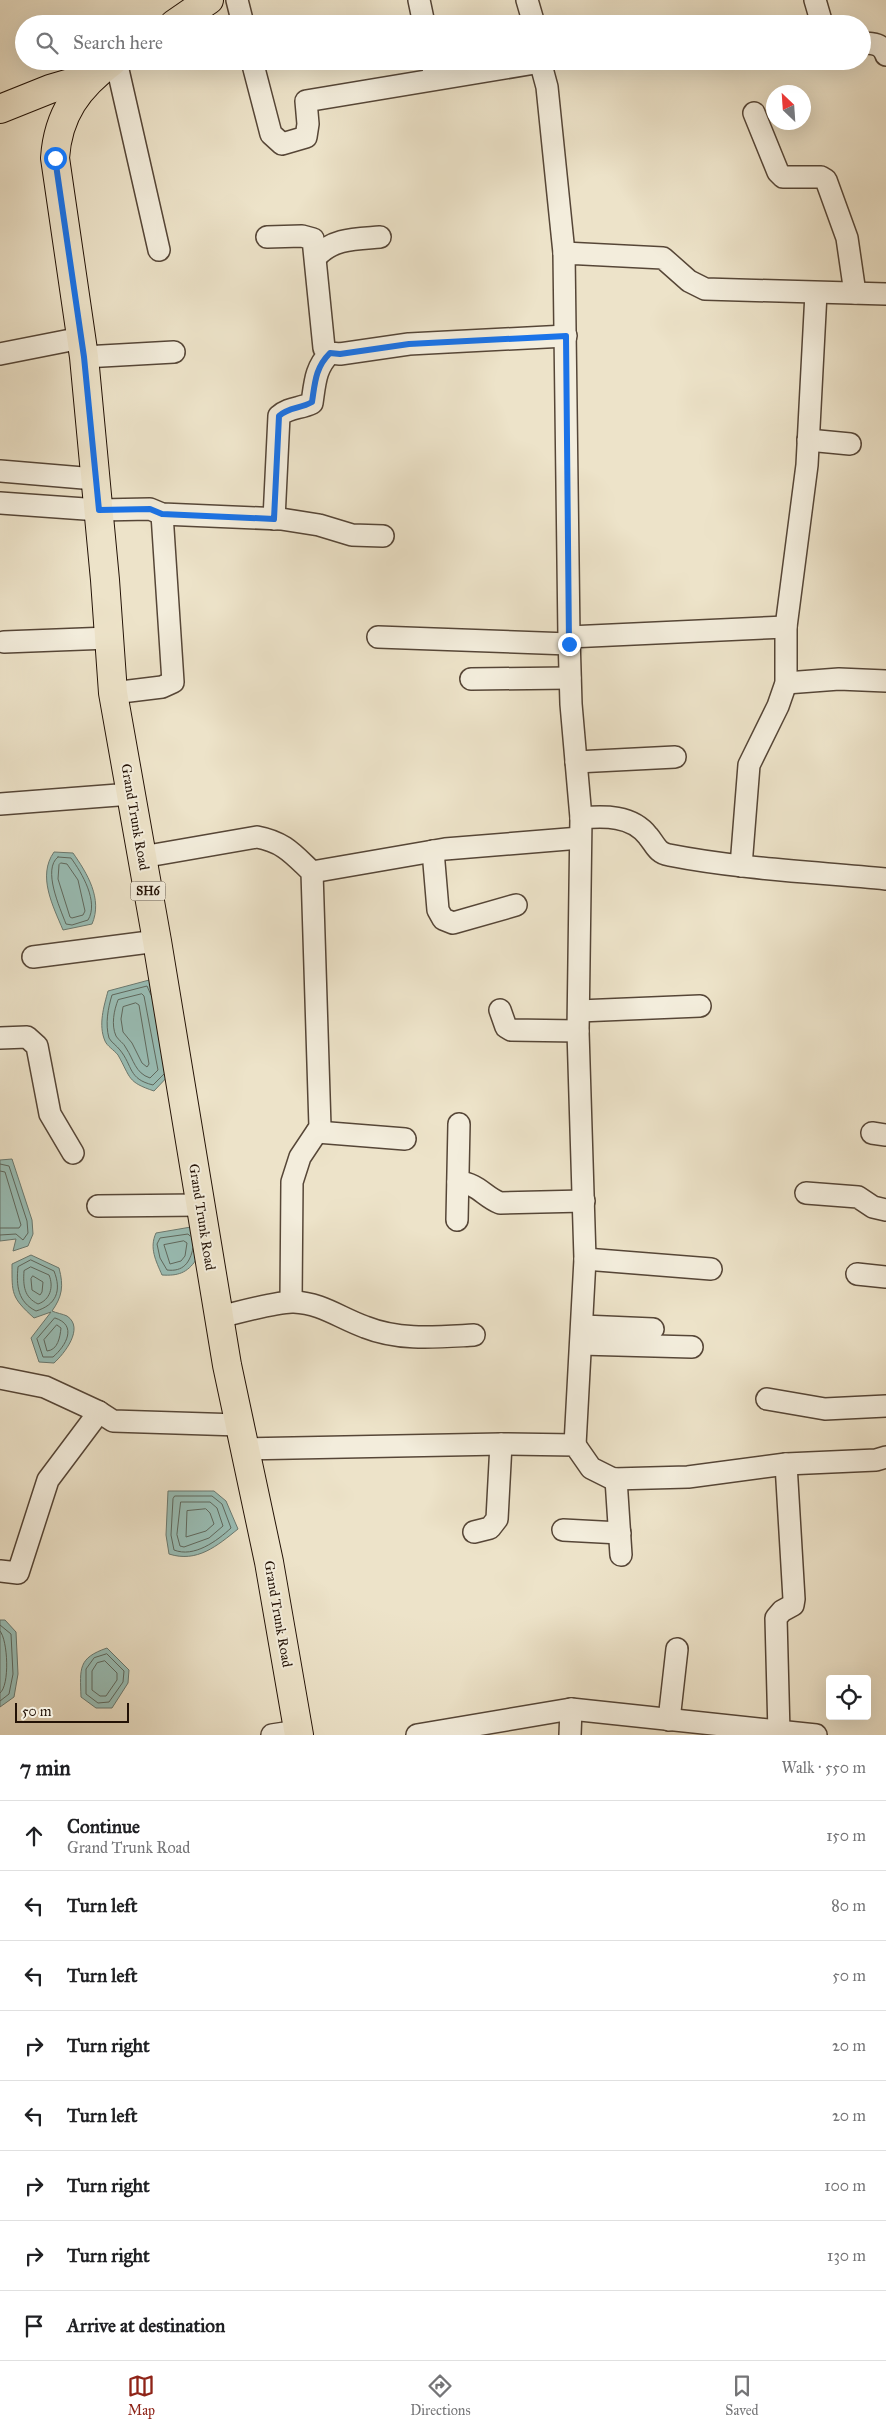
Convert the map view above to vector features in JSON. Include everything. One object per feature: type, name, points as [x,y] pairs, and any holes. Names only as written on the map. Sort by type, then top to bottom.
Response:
[{"type":"main road","points":[[187,15],[209,0]]},
{"type":"main road","name":"Grand Trunk Road","points":[[102,70],[92,77],[72,102],[57,139],[55,158],[82,348],[99,510],[113,694],[158,941],[219,1317],[269,1562],[290,1734]]},
{"type":"main road","points":[[0,109],[50,89],[92,77]]},
{"type":"street","points":[[236,0],[240,15]]},
{"type":"street","points":[[418,0],[422,15]]},
{"type":"street","points":[[527,0],[531,15]]},
{"type":"street","points":[[815,0],[819,15]]},
{"type":"street","points":[[871,44],[884,48],[886,55]]},
{"type":"street","points":[[117,70],[159,250]]},
{"type":"street","points":[[254,70],[271,134],[282,144],[306,137],[308,124],[306,101],[434,70]]},
{"type":"street","points":[[542,70],[547,87],[564,253],[570,678],[580,828],[579,1021],[585,1259],[575,1445],[591,1468],[616,1478],[688,1477],[786,1464],[876,1460],[886,1457]]},
{"type":"street","points":[[754,113],[778,172],[787,178],[821,177],[826,180],[847,238],[855,293]]},
{"type":"street","points":[[267,237],[302,236],[313,239],[324,348],[330,353],[340,354],[409,344],[566,336]]},
{"type":"street","points":[[316,257],[324,248],[339,241],[380,237]]},
{"type":"street","points":[[564,253],[663,258],[689,281],[705,288],[886,294]]},
{"type":"street","points":[[741,866],[749,765],[778,706],[786,683],[786,627],[808,440],[816,293]]},
{"type":"street","points":[[0,354],[82,348],[174,352]]},
{"type":"street","points":[[274,519],[279,416],[287,409],[305,407],[312,402],[317,370],[320,363],[330,353]]},
{"type":"street","points":[[808,440],[850,444]]},
{"type":"street","points":[[0,471],[95,479]]},
{"type":"street","points":[[0,503],[99,510],[150,509],[162,514],[274,519],[319,525],[352,535],[383,536]]},
{"type":"street","points":[[113,694],[162,687],[173,682],[162,514]]},
{"type":"street","points":[[378,637],[569,641],[786,627]]},
{"type":"street","points":[[4,642],[109,638]]},
{"type":"street","points":[[471,680],[570,678]]},
{"type":"street","points":[[786,683],[839,678],[886,681]]},
{"type":"street","points":[[576,762],[675,757]]},
{"type":"street","points":[[0,804],[131,794]]},
{"type":"street","points":[[312,872],[580,828],[610,817],[636,825],[648,835],[655,848],[667,855],[741,866],[886,879]]},
{"type":"street","points":[[142,857],[257,838],[274,840],[287,848],[312,872],[320,1127],[300,1157],[292,1182],[291,1301]]},
{"type":"street","points":[[433,852],[438,910],[443,919],[452,923],[464,921],[516,905]]},
{"type":"street","points":[[33,957],[158,941]]},
{"type":"street","points":[[500,1010],[506,1027],[512,1030],[700,1006]]},
{"type":"street","points":[[0,1038],[28,1037],[37,1046],[50,1114],[72,1153]]},
{"type":"street","points":[[457,1220],[459,1124]]},
{"type":"street","points":[[317,1132],[405,1139]]},
{"type":"street","points":[[458,1182],[478,1187],[492,1200],[500,1203],[584,1201]]},
{"type":"street","points":[[806,1193],[858,1197],[873,1207],[886,1210]]},
{"type":"street","points":[[98,1206],[200,1205]]},
{"type":"street","points":[[585,1259],[711,1269]]},
{"type":"street","points":[[857,1274],[886,1277]]},
{"type":"street","points":[[219,1317],[291,1301],[326,1308],[365,1327],[391,1335],[423,1338],[474,1335]]},
{"type":"street","points":[[582,1335],[653,1329]]},
{"type":"street","points":[[582,1335],[692,1347]]},
{"type":"street","points":[[0,1378],[45,1387],[99,1412],[113,1421],[242,1437],[575,1445]]},
{"type":"street","points":[[767,1399],[825,1409],[886,1406]]},
{"type":"street","points":[[0,1571],[18,1573],[48,1480],[99,1412]]},
{"type":"street","points":[[474,1532],[490,1528],[497,1519],[501,1444]]},
{"type":"street","points":[[779,1733],[776,1618],[782,1611],[793,1605],[794,1599],[786,1464]]},
{"type":"street","points":[[616,1478],[621,1555]]},
{"type":"street","points":[[563,1530],[620,1533]]},
{"type":"street","points":[[669,1720],[676,1649]]},
{"type":"street","points":[[417,1735],[571,1709],[779,1733],[816,1735]]},
{"type":"street","points":[[570,1735],[571,1709]]},
{"type":"water","points":[[54,852],[73,853],[88,878],[95,896],[96,905],[92,924],[63,930],[48,891],[47,871],[49,861]]},
{"type":"water","points":[[153,979],[170,1074],[154,1091],[134,1082],[118,1055],[107,1045],[102,1029],[103,1009],[108,991]]},
{"type":"water","points":[[12,1159],[32,1220],[33,1234],[28,1246],[13,1251],[16,1239],[0,1241],[0,1160]]},
{"type":"water","points":[[191,1227],[196,1260],[182,1273],[162,1275],[153,1249],[156,1233]]},
{"type":"water","points":[[31,1255],[59,1268],[61,1291],[52,1311],[67,1316],[72,1321],[74,1327],[71,1341],[63,1354],[54,1363],[39,1362],[31,1338],[51,1312],[34,1318],[21,1305],[14,1294],[12,1264]]},
{"type":"water","points":[[168,1491],[214,1491],[226,1501],[238,1529],[214,1547],[198,1555],[179,1556],[169,1554],[166,1535]]},
{"type":"water","points":[[0,1620],[5,1620],[16,1632],[18,1674],[14,1697],[0,1707]]},
{"type":"water","points":[[107,1648],[129,1670],[128,1683],[112,1708],[96,1708],[81,1697],[81,1671],[86,1660]]},
{"type":"route","points":[[55,158],[56,178],[84,357],[99,510],[150,509],[162,514],[274,519],[279,416],[287,409],[305,407],[312,402],[317,370],[320,363],[330,353],[340,354],[409,344],[566,336],[569,644]]}]
